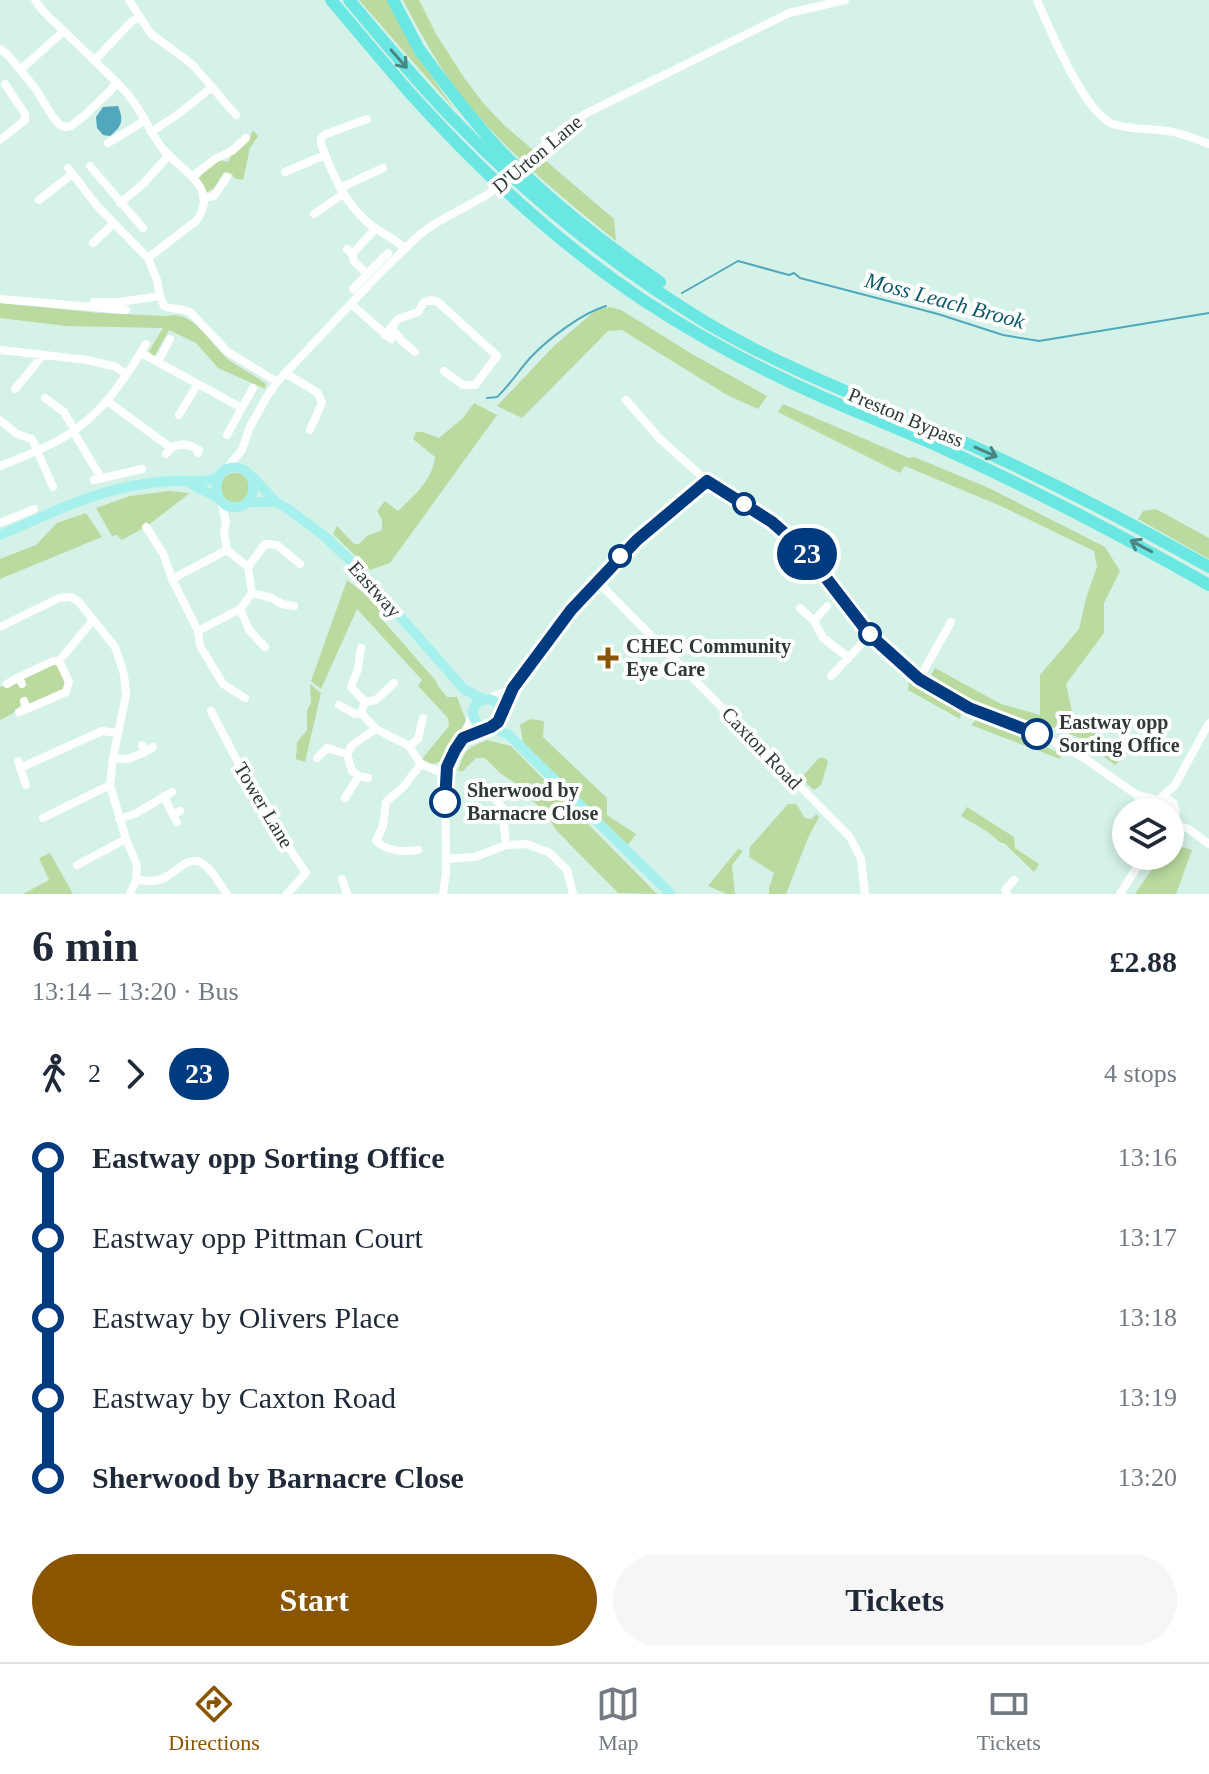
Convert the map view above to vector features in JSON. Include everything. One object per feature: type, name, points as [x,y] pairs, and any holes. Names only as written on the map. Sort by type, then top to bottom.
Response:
[{"type":"highway","points":[[321,0],[404,97],[478,174],[553,242],[615,289],[696,341],[774,383],[934,453],[985,469]]},
{"type":"highway","points":[[331,0],[409,92],[483,168],[558,236],[619,283],[688,327],[778,377],[1092,520],[1209,585]]},
{"type":"highway","points":[[349,0],[420,84],[491,158],[561,220],[609,257]]},
{"type":"highway","points":[[393,0],[436,78],[478,132],[536,191],[609,257]]},
{"type":"highway","points":[[419,49],[482,130],[529,179],[568,213],[679,296],[812,377]]},
{"type":"highway","name":"Preston Bypass","points":[[609,257],[709,324],[812,377],[1022,469],[1094,504],[1209,567]]},
{"type":"main road","points":[[0,535],[85,500],[126,487],[211,480],[235,468],[246,471],[251,477],[254,491],[245,504]]},
{"type":"main road","points":[[220,500],[215,490],[222,474]]},
{"type":"main road","name":"Eastway","points":[[251,477],[276,502],[323,535],[353,563],[464,689],[473,712]]},
{"type":"main road","points":[[189,482],[231,507],[276,502]]},
{"type":"main road","name":"Eastway","points":[[464,689],[486,699]]},
{"type":"main road","points":[[509,735],[498,705],[486,699],[477,704],[473,712],[476,723],[509,735],[671,894]]},
{"type":"main road","points":[[490,728],[498,722],[501,714]]},
{"type":"street","points":[[35,0],[47,18],[64,31],[133,101],[164,151],[193,176],[200,187],[202,214],[148,258]]},
{"type":"street","points":[[129,0],[151,34],[192,64],[236,115]]},
{"type":"street","name":"D'Urton Lane","points":[[222,474],[242,450],[254,419],[277,382],[404,248],[434,224],[487,195],[573,121],[619,95],[789,13],[845,0]]},
{"type":"street","points":[[1037,0],[1075,81],[1104,120],[1126,127],[1173,131],[1209,144]]},
{"type":"street","points":[[94,61],[139,17]]},
{"type":"street","points":[[20,70],[64,31]]},
{"type":"street","points":[[0,49],[35,88],[60,125],[65,127],[71,126],[116,83]]},
{"type":"street","points":[[0,140],[25,120],[25,114],[5,84]]},
{"type":"street","points":[[151,132],[212,87]]},
{"type":"street","points":[[367,119],[321,133],[321,144],[342,191],[363,218],[404,248]]},
{"type":"street","points":[[108,143],[144,121]]},
{"type":"street","points":[[193,176],[215,159],[232,151],[246,138]]},
{"type":"street","points":[[120,203],[143,184],[169,155]]},
{"type":"street","points":[[285,172],[325,155]]},
{"type":"street","points":[[90,166],[143,228]]},
{"type":"street","points":[[314,214],[342,191],[383,168]]},
{"type":"street","points":[[39,200],[69,172],[148,258],[161,300],[169,309],[190,312],[228,352],[277,382]]},
{"type":"street","points":[[203,198],[214,196],[227,177]]},
{"type":"street","points":[[93,243],[114,223]]},
{"type":"street","points":[[367,274],[349,251],[376,228]]},
{"type":"street","points":[[353,289],[388,253]]},
{"type":"street","points":[[0,299],[123,310],[119,322]]},
{"type":"street","points":[[94,302],[161,300]]},
{"type":"street","points":[[389,334],[402,316],[418,312],[424,302],[435,301],[497,356],[475,385],[463,385],[444,371]]},
{"type":"street","points":[[351,304],[415,352]]},
{"type":"street","points":[[158,362],[170,339]]},
{"type":"street","points":[[0,466],[74,431],[107,401],[143,348],[158,362],[242,408]]},
{"type":"street","points":[[0,350],[88,360],[116,367],[126,374]]},
{"type":"street","points":[[15,389],[43,355]]},
{"type":"street","points":[[285,373],[318,393],[322,403],[310,430]]},
{"type":"street","points":[[179,415],[197,385]]},
{"type":"street","points":[[227,435],[253,388]]},
{"type":"street","points":[[45,398],[64,412],[98,479],[142,469]]},
{"type":"street","points":[[626,400],[660,439],[707,481],[772,522],[806,552],[870,635],[919,679],[969,708],[1046,738],[1084,758],[1137,795],[1150,798]]},
{"type":"street","points":[[107,401],[168,451],[175,445],[189,445],[199,450],[198,453]]},
{"type":"street","points":[[1,422],[17,434],[32,439],[53,487]]},
{"type":"street","points":[[242,450],[245,467],[251,477]]},
{"type":"street","points":[[501,714],[513,688],[571,610],[618,558],[707,481]]},
{"type":"street","points":[[198,631],[240,609],[252,593],[248,567],[227,550],[226,522],[220,500]]},
{"type":"street","points":[[226,522],[245,504]]},
{"type":"street","points":[[0,523],[34,509]]},
{"type":"street","points":[[146,527],[175,577],[198,631],[200,646],[223,684],[245,698]]},
{"type":"street","points":[[248,567],[265,544],[277,545],[300,564]]},
{"type":"street","points":[[175,577],[227,550]]},
{"type":"street","name":"Caxton Road","points":[[598,582],[850,837],[861,859],[865,894]]},
{"type":"street","points":[[252,593],[294,606]]},
{"type":"street","points":[[0,627],[66,597],[79,602],[115,647],[124,674],[126,695],[110,785],[119,819],[136,861],[136,880],[130,894]]},
{"type":"street","points":[[814,621],[827,606]]},
{"type":"street","points":[[800,608],[814,621],[823,638],[849,658]]},
{"type":"street","points":[[240,609],[249,630],[265,647]]},
{"type":"street","points":[[59,661],[93,620]]},
{"type":"street","points":[[919,679],[951,622]]},
{"type":"street","points":[[831,676],[870,635]]},
{"type":"street","points":[[361,648],[351,687],[365,702]]},
{"type":"street","points":[[7,684],[53,661],[59,661]]},
{"type":"street","points":[[23,707],[66,692],[69,682],[59,661]]},
{"type":"street","points":[[365,702],[376,700],[394,683]]},
{"type":"street","points":[[486,699],[513,688]]},
{"type":"street","points":[[361,713],[365,702]]},
{"type":"street","points":[[339,705],[355,714],[361,713]]},
{"type":"street","name":"Tower Lane","points":[[211,711],[262,808],[306,873],[287,894]]},
{"type":"street","points":[[443,894],[446,859],[445,774],[473,712]]},
{"type":"street","points":[[361,713],[376,729],[409,746],[421,764],[445,774]]},
{"type":"street","points":[[409,746],[418,739],[423,718]]},
{"type":"street","points":[[1160,798],[1175,785],[1209,723]]},
{"type":"street","points":[[463,738],[490,728]]},
{"type":"street","points":[[345,798],[363,777],[352,771],[347,754],[352,745],[376,729]]},
{"type":"street","points":[[26,785],[19,764],[102,731],[118,733]]},
{"type":"street","points":[[113,758],[128,759],[146,748]]},
{"type":"street","points":[[317,758],[327,748],[347,754]]},
{"type":"street","points":[[418,850],[403,852],[385,849],[376,841],[383,826],[386,802],[404,786],[421,764]]},
{"type":"street","points":[[43,818],[110,785]]},
{"type":"street","points":[[1175,785],[1176,798]]},
{"type":"street","points":[[481,792],[486,788],[502,807],[506,845]]},
{"type":"street","points":[[119,819],[135,814],[168,794],[176,816]]},
{"type":"street","points":[[1184,821],[1209,844]]},
{"type":"street","points":[[1184,828],[1189,829]]},
{"type":"street","points":[[74,863],[126,839]]},
{"type":"street","points":[[446,859],[475,857],[506,845],[527,844],[550,853],[567,870],[573,894]]},
{"type":"street","points":[[136,880],[167,877],[187,863],[198,861],[227,894]]},
{"type":"street","points":[[1120,894],[1135,870]]},
{"type":"street","points":[[342,879],[347,894]]},
{"type":"street","points":[[1007,894],[1005,890],[1014,880]]},
{"type":"green space","points":[[359,0],[388,0],[421,61],[455,110]]},
{"type":"green space","points":[[403,0],[419,0],[436,34],[465,79],[505,126],[614,219],[616,241],[539,176],[485,123],[441,67]]},
{"type":"green space","points":[[253,130],[258,136],[250,148],[243,180],[224,172],[214,188],[206,193],[199,178],[201,175],[215,162],[229,161],[231,155],[249,140]]},
{"type":"green space","points":[[0,303],[186,318],[229,360],[266,384],[265,389],[218,368],[196,343],[169,330],[154,357],[149,351],[163,328],[66,326],[0,318]]},
{"type":"green space","points":[[610,307],[621,310],[767,396],[758,409],[727,395],[622,330],[608,331],[522,418],[497,406],[554,346],[596,310]]},
{"type":"green space","points":[[474,403],[497,415],[390,563],[370,570],[333,534],[337,526],[354,544],[382,530],[382,520],[377,511],[385,501],[398,511],[431,473],[435,457],[413,439],[416,432],[439,438],[463,418]]},
{"type":"green space","points":[[783,404],[909,458],[914,457],[989,488],[1105,547],[1120,571],[1104,603],[1104,633],[1066,684],[1074,721],[1104,739],[1121,759],[1115,765],[1077,737],[990,709],[931,675],[935,668],[1001,704],[1040,715],[1040,675],[1079,629],[1097,567],[1094,551],[1003,507],[905,466],[900,473],[778,412]]},
{"type":"green space","points":[[235,473],[241,474],[249,482],[249,494],[241,502],[235,503],[229,502],[221,494],[220,488],[221,482],[229,474]]},
{"type":"green space","points":[[169,491],[190,493],[147,526],[122,540],[117,535],[112,536],[96,508],[130,496]]},
{"type":"green space","points":[[1156,509],[1209,538],[1209,559],[1138,519],[1143,511]]},
{"type":"green space","points":[[86,513],[102,537],[0,579],[0,559],[36,545],[57,523]]},
{"type":"green space","points":[[347,580],[380,606],[381,618],[447,697],[457,697],[466,721],[442,761],[431,764],[422,759],[449,726],[448,718],[418,686],[422,680],[357,609],[321,689],[311,681]]},
{"type":"green space","points":[[55,663],[66,679],[63,691],[31,704],[21,701],[16,710],[0,720],[0,687],[16,683],[20,686],[24,678]]},
{"type":"green space","points":[[909,680],[961,713],[960,719],[908,690]]},
{"type":"green space","points":[[310,684],[321,693],[305,762],[296,759],[297,742],[307,730]]},
{"type":"green space","points":[[530,719],[544,721],[543,737],[607,798],[607,815],[636,834],[628,845],[523,742],[520,725]]},
{"type":"green space","points":[[976,720],[1042,745],[1061,754],[1060,759],[971,725]]},
{"type":"green space","points":[[487,740],[511,746],[657,894],[618,893],[556,830],[547,815],[485,758],[476,758],[463,771],[458,771],[467,751]]},
{"type":"green space","points":[[819,758],[825,758],[828,762],[821,785],[814,790],[801,778]]},
{"type":"green space","points":[[788,804],[796,804],[805,818],[812,819],[816,814],[819,817],[786,894],[769,894],[774,873],[749,857],[750,847]]},
{"type":"green space","points":[[967,807],[1014,837],[1015,848],[1039,864],[1034,872],[1004,843],[961,816]]},
{"type":"green space","points":[[1184,848],[1192,850],[1176,894],[1135,894],[1151,870],[1184,870]]},
{"type":"green space","points":[[738,849],[743,851],[732,865],[735,894],[708,886]]},
{"type":"green space","points":[[50,853],[73,894],[23,894],[49,880],[39,858]]},
{"type":"water","points":[[118,106],[121,116],[119,126],[110,136],[103,135],[97,128],[96,117],[103,107]]},
{"type":"waterway","name":"Moss Leach Brook","points":[[682,293],[738,261],[789,275],[794,273],[800,278],[938,314],[1003,335],[1039,341],[1209,313]]},
{"type":"waterway","name":"Moss Leach Brook","points":[[487,398],[497,397],[531,357],[556,335],[576,320],[606,306]]},
{"type":"bus line","name":"23","points":[[445,802],[445,774],[463,738],[498,722],[513,688],[571,610],[618,558],[707,481],[772,522],[806,552],[870,635],[919,679],[969,708],[1037,734]]},
{"type":"place","name":"CHEC Community Eye Care","points":[[608,658]]},
{"type":"place","name":"Eastway opp Sorting Office","points":[[1037,734]]},
{"type":"place","name":"Sherwood by Barnacre Close","points":[[445,802]]}]
